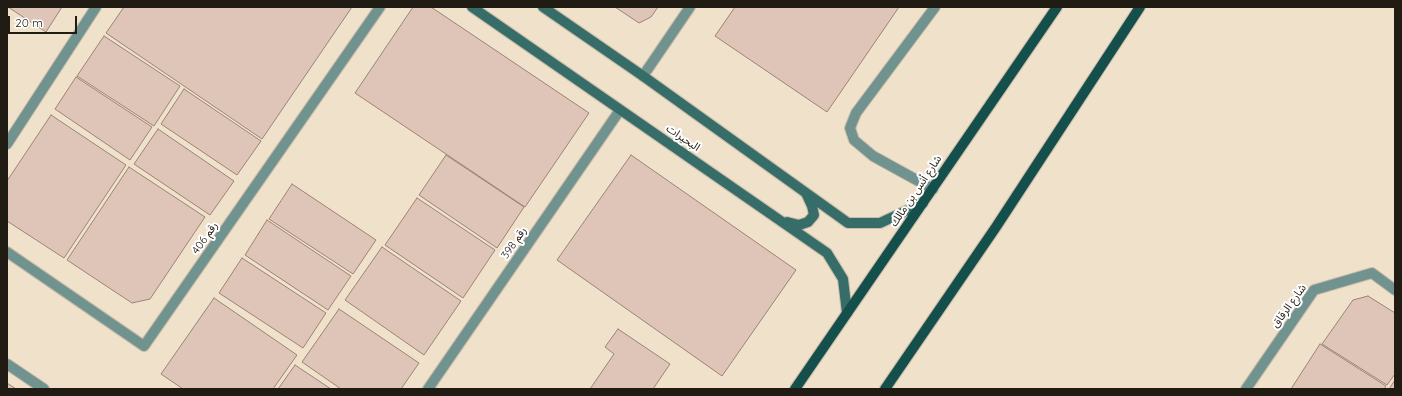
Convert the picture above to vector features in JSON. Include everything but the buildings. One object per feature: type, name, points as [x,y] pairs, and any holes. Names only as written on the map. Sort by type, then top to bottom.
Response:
[{"type":"main road","name":"شارع أنس بن مالك","points":[[795,389],[1056,7]]},
{"type":"main road","points":[[885,389],[996,227],[1140,7]]},
{"type":"street","points":[[7,144],[96,7]]},
{"type":"street","name":"رقم 406","points":[[7,252],[144,346],[380,7]]},
{"type":"street","name":"البحيرات","points":[[472,7],[827,253],[843,279],[847,313]]},
{"type":"street","points":[[543,7],[643,76],[848,223],[880,224],[923,203]]},
{"type":"street","points":[[643,76],[690,7]]},
{"type":"street","points":[[933,189],[873,156],[854,140],[850,128],[856,113],[935,7]]},
{"type":"street","name":"رقم 398","points":[[428,389],[620,110]]},
{"type":"street","points":[[780,219],[800,225],[808,222],[814,214],[806,192]]},
{"type":"street","name":"شارع الرقاق","points":[[1246,389],[1314,290],[1372,273],[1395,290]]},
{"type":"street","points":[[7,364],[44,389]]}]
